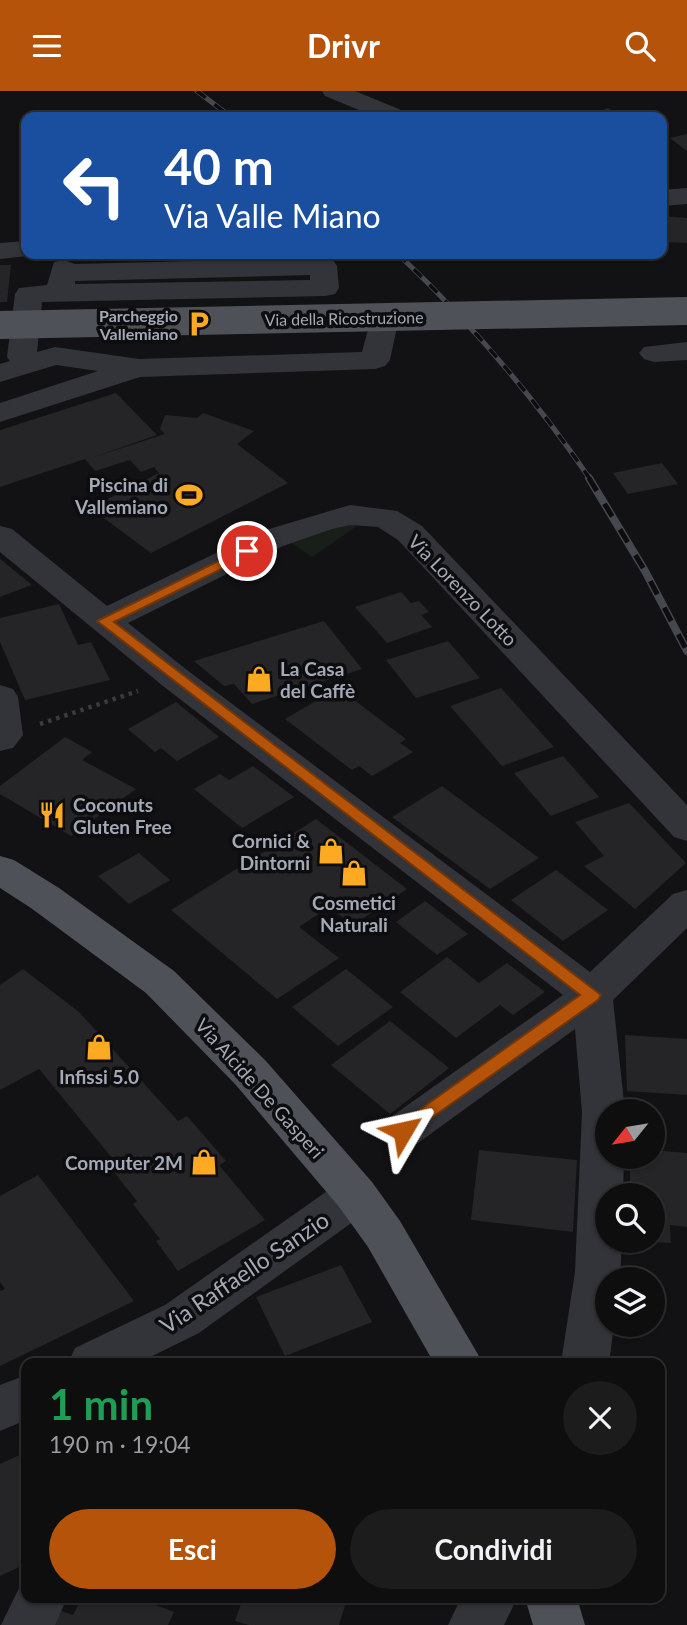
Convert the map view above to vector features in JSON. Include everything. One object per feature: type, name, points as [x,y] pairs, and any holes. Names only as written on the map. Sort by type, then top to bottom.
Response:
[{"type":"main road","name":"Via della Ricostruzione","points":[[13,325],[687,311]]},
{"type":"main road","name":"Via Alcide De Gasperi","points":[[0,870],[45,898],[160,982],[250,1072],[356,1195],[384,1234],[456,1358]]},
{"type":"main road","points":[[552,1603],[559,1625]]},
{"type":"street","points":[[334,91],[385,112]]},
{"type":"street","points":[[407,91],[407,112]]},
{"type":"street","points":[[667,198],[687,197]]},
{"type":"street","points":[[0,251],[21,249]]},
{"type":"street","points":[[14,368],[22,356],[13,325],[29,294],[62,273],[323,266],[325,288],[62,273]]},
{"type":"street","points":[[13,325],[385,317],[375,360],[139,368],[55,356],[14,368]]},
{"type":"street","points":[[654,353],[687,351]]},
{"type":"street","points":[[0,413],[139,368]]},
{"type":"street","name":"Via Lorenzo Lotto","points":[[104,621],[271,539],[350,515],[386,518],[410,533],[687,828]]},
{"type":"street","points":[[0,535],[175,678],[592,995],[604,1112],[598,1272],[586,1358]]},
{"type":"street","points":[[0,697],[3,737]]},
{"type":"street","points":[[403,1131],[592,995],[687,904]]},
{"type":"street","name":"Via Raffaello Sanzio","points":[[102,1358],[182,1319],[356,1195]]},
{"type":"street","points":[[164,1358],[182,1319]]},
{"type":"street","points":[[0,1409],[21,1398]]},
{"type":"street","points":[[27,1625],[38,1603]]},
{"type":"street","points":[[474,1625],[488,1603]]},
{"type":"path","points":[[3,737],[175,678]]},
{"type":"shaded area","points":[[337,521],[357,526],[312,557],[286,539]]},
{"type":"building","points":[[608,108],[616,112],[597,112]]},
{"type":"building","points":[[687,134],[687,151],[670,138]]},
{"type":"building","points":[[667,216],[687,218],[687,243],[667,242]]},
{"type":"building","points":[[0,265],[11,265],[7,302],[0,302]]},
{"type":"building","name":"Piscina di Vallemiano","points":[[116,393],[157,435],[91,458],[165,434],[160,429],[165,415],[197,418],[203,413],[254,431],[237,444],[288,483],[151,553],[90,508],[159,473],[154,467],[141,472],[130,460],[95,471],[85,459],[0,487],[0,430]]},
{"type":"building","points":[[662,463],[678,484],[628,494],[613,473]]},
{"type":"building","points":[[0,559],[32,585],[0,597]]},
{"type":"building","points":[[401,592],[411,603],[419,601],[429,612],[421,615],[432,627],[387,643],[355,607]]},
{"type":"building","points":[[59,604],[78,645],[91,642],[110,680],[25,700],[0,642],[0,618]]},
{"type":"building","points":[[324,621],[362,669],[252,704],[234,684],[224,686],[194,661]]},
{"type":"building","points":[[448,641],[480,678],[416,698],[386,660]]},
{"type":"building","points":[[338,688],[406,739],[400,743],[413,752],[372,776],[359,766],[352,770],[285,719]]},
{"type":"building","points":[[501,688],[554,747],[502,766],[450,706]]},
{"type":"building","points":[[176,702],[219,737],[177,761],[161,748],[155,752],[128,729]]},
{"type":"building","points":[[65,737],[92,752],[82,760],[136,789],[71,836],[0,794],[0,786]]},
{"type":"building","points":[[563,756],[599,797],[551,816],[514,773]]},
{"type":"building","points":[[253,766],[294,797],[242,828],[194,789],[220,774],[229,780]]},
{"type":"building","points":[[442,786],[539,858],[490,889],[392,817]]},
{"type":"building","points":[[629,803],[686,863],[635,909],[584,866],[604,856],[575,822]]},
{"type":"building","points":[[316,819],[407,889],[353,925],[329,907],[299,927],[339,958],[277,999],[171,910]]},
{"type":"building","points":[[139,853],[170,880],[129,904],[98,876]]},
{"type":"building","points":[[556,870],[608,910],[563,941],[511,900]]},
{"type":"building","points":[[425,901],[468,934],[437,955],[396,922]]},
{"type":"building","points":[[447,957],[479,983],[507,963],[545,992],[513,1015],[500,1005],[456,1038],[400,992]]},
{"type":"building","points":[[23,969],[79,1012],[178,1121],[187,1116],[226,1161],[219,1165],[265,1220],[178,1271],[156,1241],[160,1239],[133,1204],[137,1201],[105,1161],[112,1158],[39,1069],[0,1090],[0,985]]},
{"type":"building","points":[[346,969],[393,1007],[338,1046],[292,1007]]},
{"type":"building","points":[[390,1021],[449,1068],[390,1114],[331,1065]]},
{"type":"building","points":[[625,1035],[687,1039],[687,1095],[627,1091]]},
{"type":"building","points":[[479,1150],[577,1160],[573,1232],[471,1220]]},
{"type":"building","points":[[665,1151],[687,1153],[687,1227],[670,1225],[671,1243],[665,1243],[665,1183],[630,1183],[630,1169],[665,1169]]},
{"type":"building","points":[[38,1175],[134,1301],[0,1366],[0,1291],[5,1289],[0,1282],[0,1196]]},
{"type":"building","points":[[341,1265],[372,1322],[285,1356],[256,1297]]},
{"type":"building","points":[[21,1454],[21,1566],[0,1576],[0,1464]]},
{"type":"building","points":[[79,1603],[150,1603],[174,1612],[168,1625],[53,1625],[61,1611],[73,1615]]},
{"type":"building","points":[[241,1603],[346,1603],[339,1625],[249,1625],[235,1621]]},
{"type":"railway","points":[[197,91],[224,112]]},
{"type":"railway","points":[[403,259],[500,362],[547,419],[590,479]]},
{"type":"railway","points":[[589,478],[645,571],[687,651]]},
{"type":"place","name":"Parcheggio Vallemiano","points":[[199,324]]},
{"type":"place","name":"Piscina di Vallemiano","points":[[189,495]]},
{"type":"place","name":"La Casa del Caffè","points":[[259,679]]},
{"type":"place","name":"Coconuts Gluten Free","points":[[52,815]]},
{"type":"place","name":"Cornici & Dintorni","points":[[331,851]]},
{"type":"place","name":"Cosmetici Naturali","points":[[354,873]]},
{"type":"place","name":"Infissi 5.0","points":[[99,1047]]},
{"type":"place","name":"Computer 2M","points":[[204,1162]]},
{"type":"route","points":[[247,551],[104,621],[592,995],[403,1131]]}]
